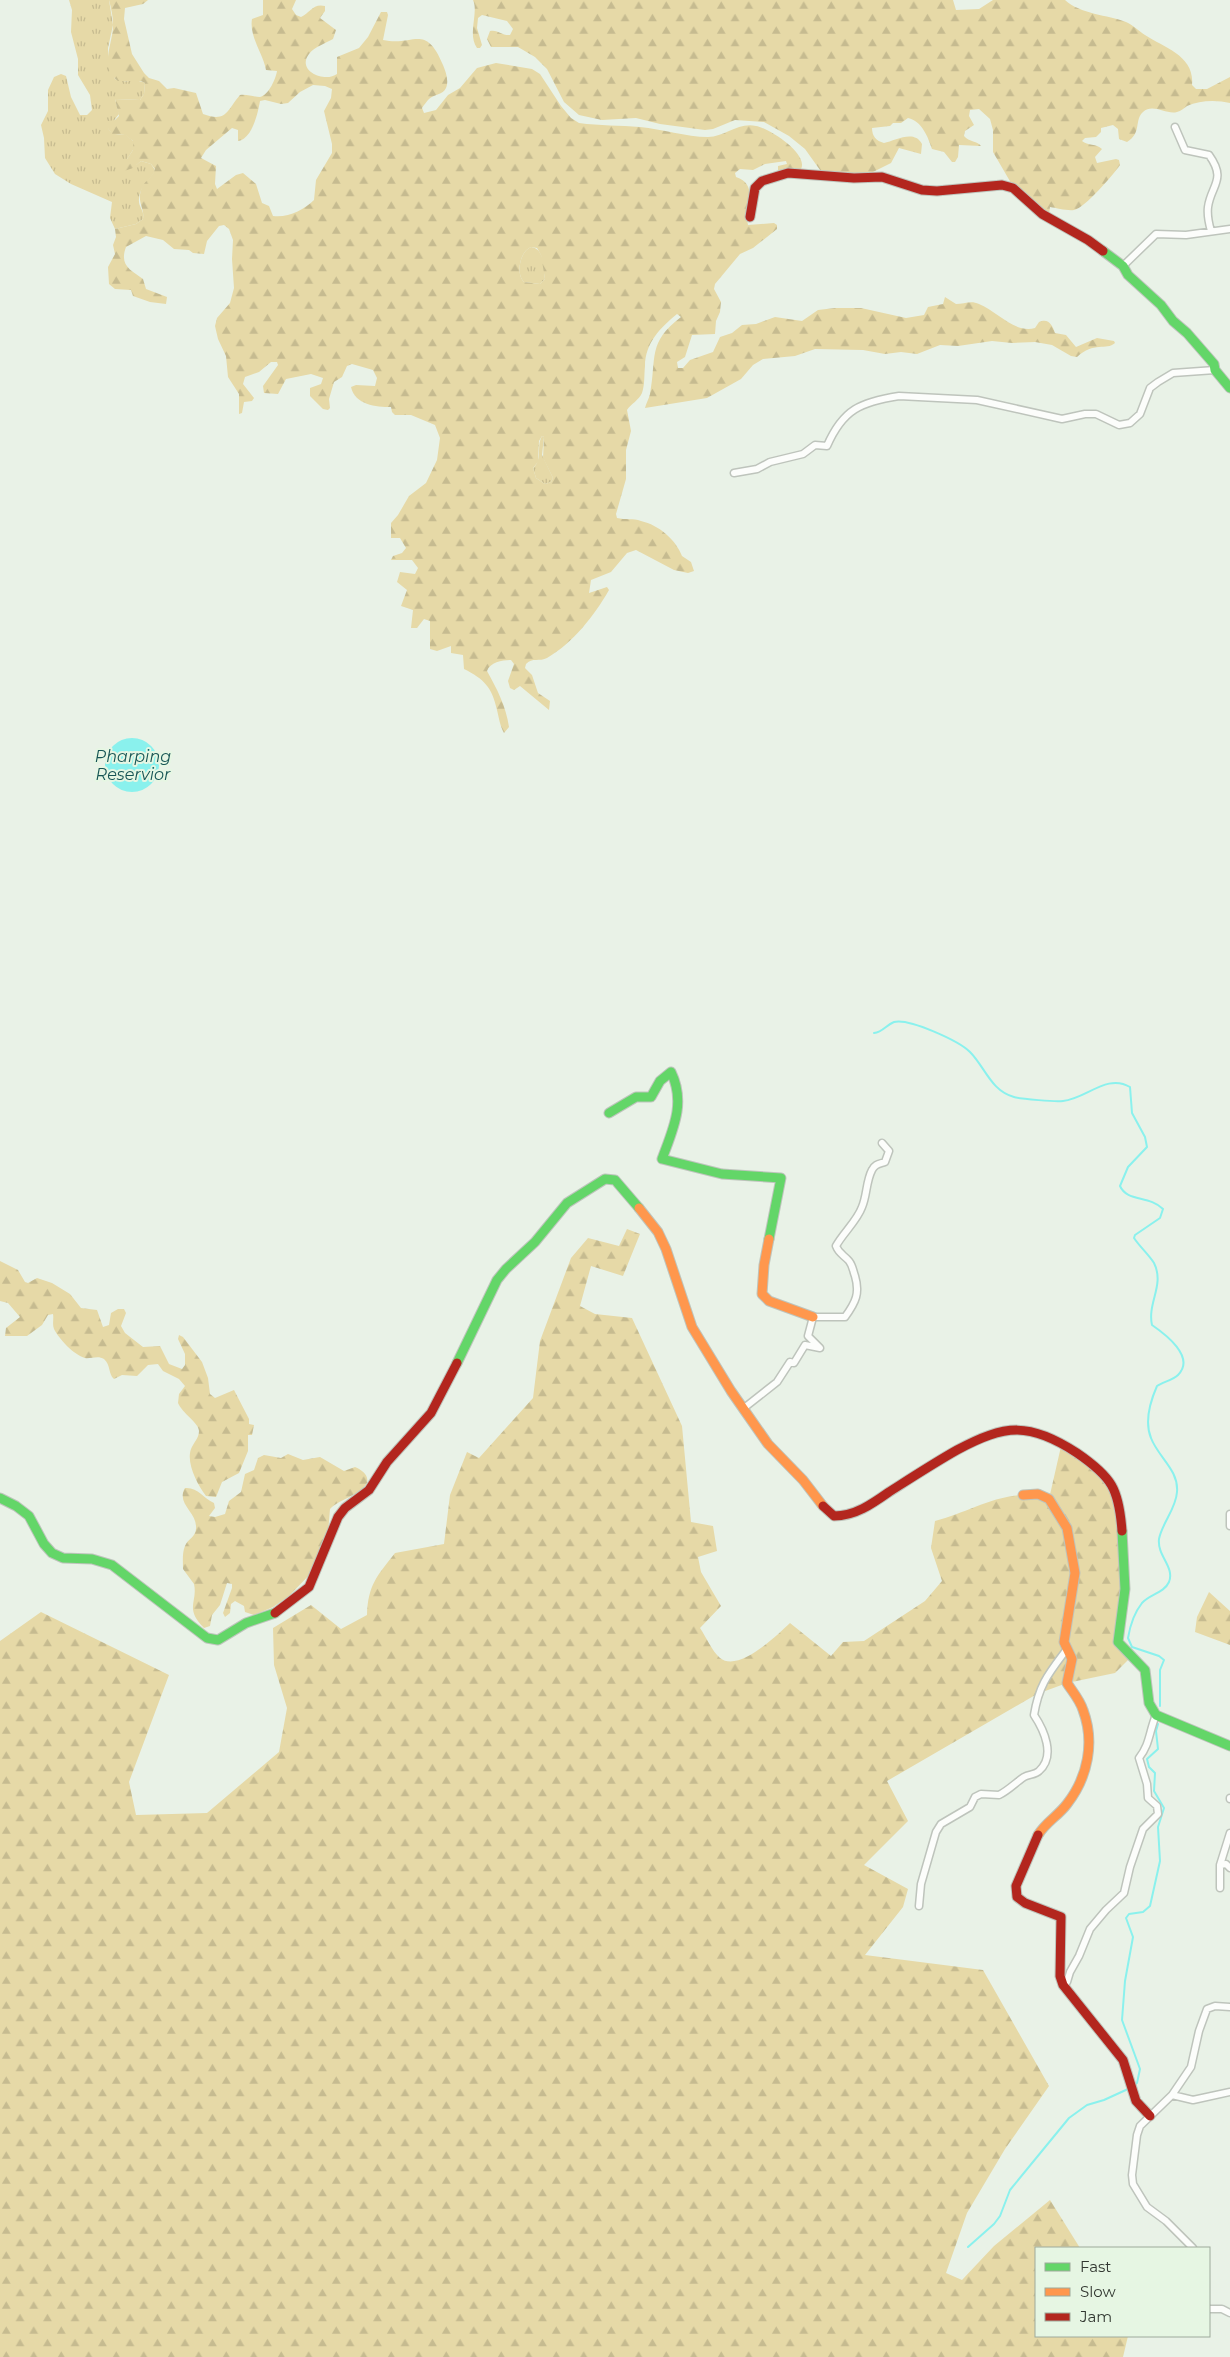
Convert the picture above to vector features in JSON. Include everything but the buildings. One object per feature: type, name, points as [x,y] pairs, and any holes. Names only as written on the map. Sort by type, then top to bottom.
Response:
[{"type":"main road","points":[[750,217],[756,188],[762,181],[788,173],[854,178],[892,178],[922,190],[937,191],[1002,185],[1013,188],[1042,214],[1088,240],[1123,266],[1128,275],[1161,305],[1173,321],[1187,333],[1198,348],[1214,364],[1215,370],[1230,388]]},
{"type":"main road","points":[[609,1113],[636,1097],[651,1097],[660,1081],[670,1072],[678,1083],[680,1102],[676,1122],[662,1159],[722,1174],[782,1178],[780,1202],[762,1268],[762,1294],[769,1301],[813,1317]]},
{"type":"main road","points":[[0,1498],[14,1503],[26,1512],[43,1544],[52,1553],[62,1558],[98,1560],[112,1565],[207,1638],[218,1640],[246,1624],[278,1612],[309,1587],[338,1517],[345,1508],[369,1490],[387,1462],[431,1413],[443,1394],[487,1298],[502,1275],[535,1242],[567,1203],[605,1179],[615,1180],[622,1186],[658,1232],[666,1249],[692,1327],[722,1377],[768,1444],[803,1480],[827,1511],[834,1516],[843,1516],[859,1511],[945,1456],[982,1437],[1003,1430],[1018,1429],[1042,1433],[1062,1442],[1108,1479],[1115,1489],[1120,1502],[1125,1589],[1117,1637],[1121,1647],[1145,1670],[1149,1703],[1156,1715],[1168,1722],[1230,1746]]},
{"type":"main road","points":[[1023,1495],[1038,1494],[1049,1500],[1067,1528],[1075,1573],[1064,1642],[1072,1659],[1067,1682],[1083,1709],[1091,1746],[1087,1763],[1075,1794],[1063,1809],[1044,1825],[1034,1842],[1016,1886],[1017,1896],[1025,1903],[1061,1916],[1060,1976],[1063,1985],[1123,2060],[1136,2101],[1150,2116]]},
{"type":"street","points":[[1175,127],[1185,150],[1209,155],[1217,169],[1217,186],[1208,207],[1211,231]]},
{"type":"street","points":[[1123,266],[1156,234],[1186,235],[1230,229]]},
{"type":"street","points":[[734,473],[757,469],[770,462],[803,454],[815,445],[827,446],[836,426],[847,414],[862,405],[888,398],[899,396],[977,400],[1062,419],[1085,414],[1096,414],[1119,425],[1130,423],[1140,414],[1150,388],[1158,382],[1173,374],[1215,370]]},
{"type":"street","points":[[744,1408],[777,1382],[786,1366],[790,1362],[794,1363],[805,1345],[820,1348],[808,1336],[813,1317],[845,1317],[857,1295],[859,1285],[852,1266],[838,1252],[836,1246],[844,1231],[854,1221],[862,1208],[872,1170],[876,1164],[885,1162],[889,1151],[882,1143]]},
{"type":"street","points":[[1230,1514],[1230,1526]]},
{"type":"street","points":[[919,1906],[921,1884],[936,1832],[941,1824],[970,1807],[975,1797],[981,1794],[999,1795],[1025,1776],[1038,1773],[1044,1765],[1048,1752],[1045,1732],[1034,1715],[1037,1694],[1046,1676],[1067,1649]]},
{"type":"street","points":[[1063,1985],[1068,1982],[1070,1972],[1090,1929],[1124,1893],[1130,1867],[1143,1829],[1158,1814],[1157,1806],[1148,1798],[1147,1784],[1139,1758],[1148,1747],[1149,1730],[1156,1715]]},
{"type":"street","points":[[1220,1888],[1220,1864],[1230,1833]]},
{"type":"street","points":[[1220,1864],[1226,1864],[1230,1868]]},
{"type":"street","points":[[1192,2247],[1166,2221],[1146,2208],[1133,2184],[1132,2175],[1137,2134],[1150,2116],[1172,2096],[1192,2066],[1199,2031],[1207,2009],[1214,2006],[1230,2007]]},
{"type":"street","points":[[1172,2096],[1193,2100],[1230,2092]]},
{"type":"street","points":[[1210,2309],[1222,2309],[1230,2313]]},
{"type":"green space","points":[[69,0],[109,0],[113,25],[108,48],[108,62],[115,79],[145,83],[144,94],[140,100],[115,99],[119,114],[108,128],[115,134],[125,134],[133,141],[133,150],[127,159],[136,165],[141,161],[151,164],[155,170],[140,193],[139,202],[143,219],[136,224],[115,229],[110,218],[112,202],[71,184],[55,174],[45,158],[41,125],[48,111],[48,90],[54,77],[61,74],[66,76],[71,97],[80,115],[87,115],[92,110],[90,95],[78,75],[78,59],[71,32],[72,10]]},
{"type":"green space","points":[[109,0],[148,0],[143,4],[125,8],[124,19],[132,54],[149,78],[159,81],[167,89],[174,88],[196,93],[203,114],[211,116],[217,117],[226,114],[240,95],[260,97],[269,90],[274,82],[277,71],[266,70],[252,32],[252,19],[263,15],[263,0],[296,0],[292,9],[296,15],[301,17],[317,6],[325,6],[325,11],[320,18],[336,30],[333,39],[314,49],[306,60],[306,66],[309,70],[319,76],[326,77],[337,74],[337,57],[359,48],[368,37],[381,12],[387,12],[388,15],[383,40],[418,39],[430,44],[437,52],[443,65],[447,82],[445,90],[431,97],[422,108],[424,113],[436,110],[448,95],[460,88],[477,68],[496,63],[532,69],[540,74],[561,106],[571,118],[579,123],[640,127],[708,137],[749,125],[770,131],[794,149],[802,163],[801,169],[778,170],[778,166],[787,164],[786,161],[765,164],[753,170],[740,169],[735,173],[736,177],[747,185],[749,191],[748,225],[774,223],[777,225],[777,229],[753,248],[740,254],[715,284],[714,289],[721,302],[715,334],[692,335],[685,357],[677,362],[678,368],[683,368],[690,360],[713,352],[720,337],[732,333],[742,325],[756,324],[775,317],[802,321],[818,310],[835,308],[861,308],[906,318],[924,315],[928,307],[943,304],[945,297],[956,304],[970,302],[979,304],[1020,328],[1035,328],[1039,322],[1048,322],[1055,333],[1066,335],[1076,347],[1097,338],[1114,341],[1115,343],[1089,349],[1077,357],[1071,356],[1052,345],[1035,342],[1012,343],[992,341],[958,346],[940,345],[917,354],[901,352],[885,354],[863,350],[815,349],[795,356],[763,359],[753,365],[741,379],[707,398],[645,408],[650,394],[655,351],[663,335],[681,317],[677,314],[665,324],[651,343],[646,358],[642,393],[627,410],[631,431],[626,450],[626,479],[616,514],[617,518],[648,523],[666,534],[676,544],[682,556],[691,562],[694,571],[688,573],[674,570],[636,550],[627,553],[611,572],[591,580],[589,593],[607,587],[609,590],[590,619],[557,652],[547,658],[531,661],[526,664],[525,668],[532,675],[538,693],[550,701],[549,710],[520,686],[514,690],[510,688],[508,681],[514,664],[511,660],[504,660],[491,665],[487,671],[501,698],[508,719],[509,727],[504,733],[493,695],[482,680],[464,669],[463,655],[451,653],[451,646],[437,651],[430,649],[430,621],[424,619],[417,628],[411,628],[413,610],[401,606],[407,590],[397,582],[400,572],[415,574],[418,568],[412,560],[391,560],[393,556],[402,553],[406,548],[400,538],[391,538],[391,523],[409,496],[426,483],[437,460],[440,438],[435,425],[411,415],[395,415],[391,407],[367,404],[361,401],[353,393],[351,387],[356,385],[375,386],[377,378],[373,370],[352,364],[347,366],[342,377],[334,382],[329,399],[330,408],[328,410],[323,409],[310,396],[310,388],[321,384],[323,378],[311,374],[286,379],[278,394],[264,393],[263,386],[278,365],[277,362],[271,362],[259,372],[245,377],[243,384],[254,398],[252,401],[244,402],[242,413],[239,414],[239,394],[228,377],[226,356],[218,339],[215,326],[217,318],[230,303],[234,288],[233,240],[229,229],[224,225],[219,226],[207,241],[204,254],[174,249],[163,240],[146,236],[126,247],[124,259],[127,267],[143,279],[146,289],[167,297],[166,304],[150,302],[133,296],[131,290],[115,289],[109,284],[108,267],[115,254],[113,245],[116,237],[115,229],[136,224],[143,219],[140,199],[141,190],[155,169],[151,164],[141,161],[133,168],[124,171],[125,162],[133,150],[133,141],[124,134],[113,135],[106,126],[108,121],[115,120],[119,116],[115,99],[140,100],[144,94],[145,83],[141,81],[118,81],[112,75],[108,61],[113,31]],"holes":[[[313,85],[332,89],[331,98],[324,111],[332,144],[332,153],[316,180],[314,200],[295,212],[284,216],[273,216],[269,206],[262,203],[256,184],[243,173],[236,175],[217,189],[215,184],[216,166],[201,158],[206,150],[232,128],[238,130],[238,141],[247,136],[254,125],[260,101],[288,103],[300,92]],[[531,247],[537,248],[541,255],[545,279],[540,284],[524,282],[520,274],[521,258]],[[542,436],[544,437],[543,458],[553,478],[551,482],[545,484],[536,478],[533,468],[538,462],[539,441]]]},
{"type":"green space","points":[[473,0],[953,0],[956,10],[979,9],[993,0],[1065,0],[1071,5],[1086,11],[1126,22],[1177,54],[1189,67],[1192,75],[1192,85],[1196,89],[1207,89],[1230,77],[1230,103],[1203,102],[1187,106],[1178,112],[1155,109],[1147,110],[1140,115],[1135,135],[1127,142],[1119,139],[1118,129],[1113,125],[1101,128],[1101,132],[1096,137],[1085,138],[1082,141],[1102,149],[1095,157],[1097,163],[1116,159],[1119,160],[1120,165],[1085,204],[1074,210],[1050,207],[1049,215],[1011,183],[993,152],[993,130],[990,119],[979,109],[970,110],[969,116],[974,125],[965,131],[964,136],[981,146],[959,145],[958,157],[955,162],[952,162],[944,152],[932,149],[921,126],[908,118],[901,123],[872,128],[873,133],[875,138],[884,143],[904,137],[914,137],[922,144],[921,154],[899,148],[891,163],[869,174],[827,173],[820,170],[805,149],[789,136],[764,122],[735,120],[713,129],[705,130],[660,124],[636,118],[602,120],[579,115],[564,102],[547,69],[535,57],[518,47],[491,47],[487,39],[490,31],[510,35],[513,29],[507,21],[482,15],[478,18],[477,28],[482,45],[480,48],[477,48],[473,36],[475,11]]},
{"type":"green space","points":[[531,247],[539,251],[542,259],[545,279],[540,284],[524,282],[520,274],[521,258]]},
{"type":"green space","points":[[542,436],[544,437],[542,455],[553,478],[551,482],[545,484],[536,478],[533,468],[538,461],[539,444]]},
{"type":"green space","points":[[627,1229],[640,1234],[623,1276],[591,1266],[580,1306],[595,1314],[632,1318],[682,1426],[691,1522],[713,1526],[717,1551],[698,1557],[701,1572],[721,1606],[700,1628],[720,1658],[728,1661],[737,1661],[747,1657],[790,1623],[831,1656],[843,1642],[864,1641],[925,1601],[942,1581],[931,1548],[935,1521],[1010,1496],[1025,1495],[1049,1499],[1062,1442],[1115,1489],[1125,1572],[1117,1637],[1132,1656],[1115,1673],[1067,1683],[1037,1694],[887,1781],[908,1821],[864,1865],[908,1889],[903,1907],[865,1955],[983,1970],[1049,2086],[1005,2149],[967,2213],[946,2273],[962,2280],[994,2246],[1050,2200],[1079,2247],[1035,2247],[1035,2337],[1128,2337],[1123,2357],[0,2357],[0,1641],[41,1612],[169,1675],[129,1782],[136,1815],[207,1813],[279,1752],[287,1708],[274,1665],[273,1628],[311,1605],[341,1629],[367,1615],[369,1596],[375,1581],[395,1553],[444,1544],[450,1495],[467,1452],[479,1458],[533,1398],[540,1341],[571,1258],[588,1238],[619,1246]]},
{"type":"green space","points":[[0,1261],[18,1270],[25,1282],[28,1283],[37,1278],[52,1283],[70,1294],[81,1308],[97,1310],[103,1327],[109,1325],[111,1313],[118,1309],[124,1309],[126,1313],[121,1326],[125,1333],[143,1347],[160,1346],[169,1364],[182,1369],[185,1365],[185,1354],[178,1339],[179,1335],[183,1337],[202,1362],[208,1378],[210,1394],[215,1398],[234,1390],[249,1419],[249,1424],[254,1425],[252,1435],[248,1435],[248,1451],[239,1473],[222,1482],[216,1497],[206,1496],[199,1486],[191,1467],[191,1449],[199,1431],[178,1403],[179,1394],[185,1386],[179,1379],[163,1371],[158,1364],[148,1365],[137,1376],[122,1375],[114,1379],[104,1359],[99,1357],[85,1358],[63,1342],[54,1329],[53,1314],[48,1315],[42,1325],[27,1336],[5,1336],[6,1328],[20,1317],[8,1303],[0,1301]]},
{"type":"green space","points":[[288,1454],[303,1460],[320,1457],[344,1471],[355,1467],[364,1473],[367,1483],[359,1491],[330,1509],[328,1533],[315,1569],[289,1596],[273,1607],[254,1615],[245,1612],[244,1606],[235,1601],[231,1604],[230,1613],[225,1617],[223,1613],[232,1588],[232,1584],[227,1583],[220,1605],[212,1615],[210,1626],[204,1628],[193,1610],[194,1584],[183,1569],[186,1543],[196,1530],[193,1516],[183,1498],[185,1488],[197,1491],[214,1503],[215,1508],[209,1516],[215,1517],[225,1514],[229,1501],[241,1492],[245,1474],[254,1470],[258,1458],[264,1455],[281,1458]]},
{"type":"green space","points":[[1209,1592],[1230,1611],[1230,1645],[1195,1632],[1197,1617]]},
{"type":"water","name":"Pharping Reservior","points":[[127,738],[137,738],[147,742],[155,750],[159,765],[155,780],[147,788],[137,792],[127,792],[117,788],[109,780],[105,770],[105,760],[109,750],[117,742]]},
{"type":"waterway","points":[[874,1033],[894,1022],[911,1023],[956,1042],[970,1052],[1000,1090],[1014,1097],[1063,1101],[1113,1083],[1130,1087],[1132,1113],[1145,1137],[1147,1147],[1128,1167],[1120,1186],[1123,1191],[1133,1197],[1151,1202],[1163,1209],[1160,1218],[1135,1235],[1134,1238],[1152,1260],[1157,1271],[1158,1279],[1152,1309],[1152,1325],[1171,1340],[1177,1347],[1183,1361],[1183,1368],[1178,1375],[1157,1386],[1150,1405],[1148,1418],[1149,1432],[1154,1445],[1171,1470],[1177,1484],[1176,1498],[1159,1539],[1159,1545],[1170,1571],[1170,1577],[1164,1589],[1145,1600],[1139,1607],[1128,1638],[1132,1647],[1159,1656],[1164,1660],[1160,1670],[1160,1706]]},
{"type":"waterway","points":[[1134,2085],[1137,2083],[1140,2069],[1122,2020],[1125,1981],[1133,1937],[1126,1918],[1129,1914],[1143,1912],[1150,1906],[1160,1861],[1158,1827],[1164,1808],[1154,1791],[1155,1773],[1149,1767],[1147,1759],[1158,1749],[1156,1731],[1158,1724]]},
{"type":"waterway","points":[[968,2247],[994,2224],[1000,2216],[1010,2190],[1069,2118],[1087,2105],[1104,2100],[1128,2089]]},
{"type":"traffic: fast","points":[[1103,251],[1123,266],[1128,275],[1161,305],[1173,321],[1187,333],[1214,364],[1215,370],[1230,388]]},
{"type":"traffic: fast","points":[[609,1113],[636,1097],[651,1097],[660,1081],[671,1072],[675,1083],[678,1105],[674,1126],[662,1159],[722,1174],[781,1178],[769,1239]]},
{"type":"traffic: fast","points":[[457,1363],[497,1280],[535,1242],[567,1203],[605,1179],[615,1180],[639,1208]]},
{"type":"traffic: fast","points":[[0,1498],[16,1506],[29,1516],[44,1544],[52,1553],[63,1558],[92,1559],[112,1565],[207,1638],[218,1640],[246,1623],[275,1613]]},
{"type":"traffic: fast","points":[[1122,1531],[1125,1589],[1118,1642],[1145,1670],[1149,1703],[1156,1715],[1230,1746]]},
{"type":"traffic: slow","points":[[639,1208],[658,1232],[666,1249],[692,1327],[731,1391],[768,1444],[803,1480],[823,1506]]},
{"type":"traffic: slow","points":[[769,1239],[764,1265],[762,1294],[769,1301],[813,1317]]},
{"type":"traffic: slow","points":[[1023,1495],[1038,1494],[1049,1499],[1067,1528],[1075,1573],[1064,1642],[1072,1659],[1067,1683],[1082,1706],[1089,1734],[1087,1759],[1074,1794],[1038,1835]]},
{"type":"traffic: jam","points":[[750,217],[755,188],[762,181],[788,173],[854,178],[882,177],[922,190],[937,191],[1002,185],[1013,188],[1042,214],[1088,240],[1103,251]]},
{"type":"traffic: jam","points":[[275,1613],[309,1587],[338,1517],[345,1508],[369,1490],[387,1462],[431,1413],[457,1363]]},
{"type":"traffic: jam","points":[[823,1506],[834,1516],[856,1512],[974,1441],[1004,1431],[1017,1430],[1045,1436],[1060,1443],[1098,1469],[1112,1485],[1116,1494],[1122,1531]]},
{"type":"traffic: jam","points":[[1038,1835],[1016,1886],[1017,1897],[1025,1903],[1061,1917],[1060,1976],[1063,1985],[1123,2060],[1136,2101],[1150,2116]]}]
